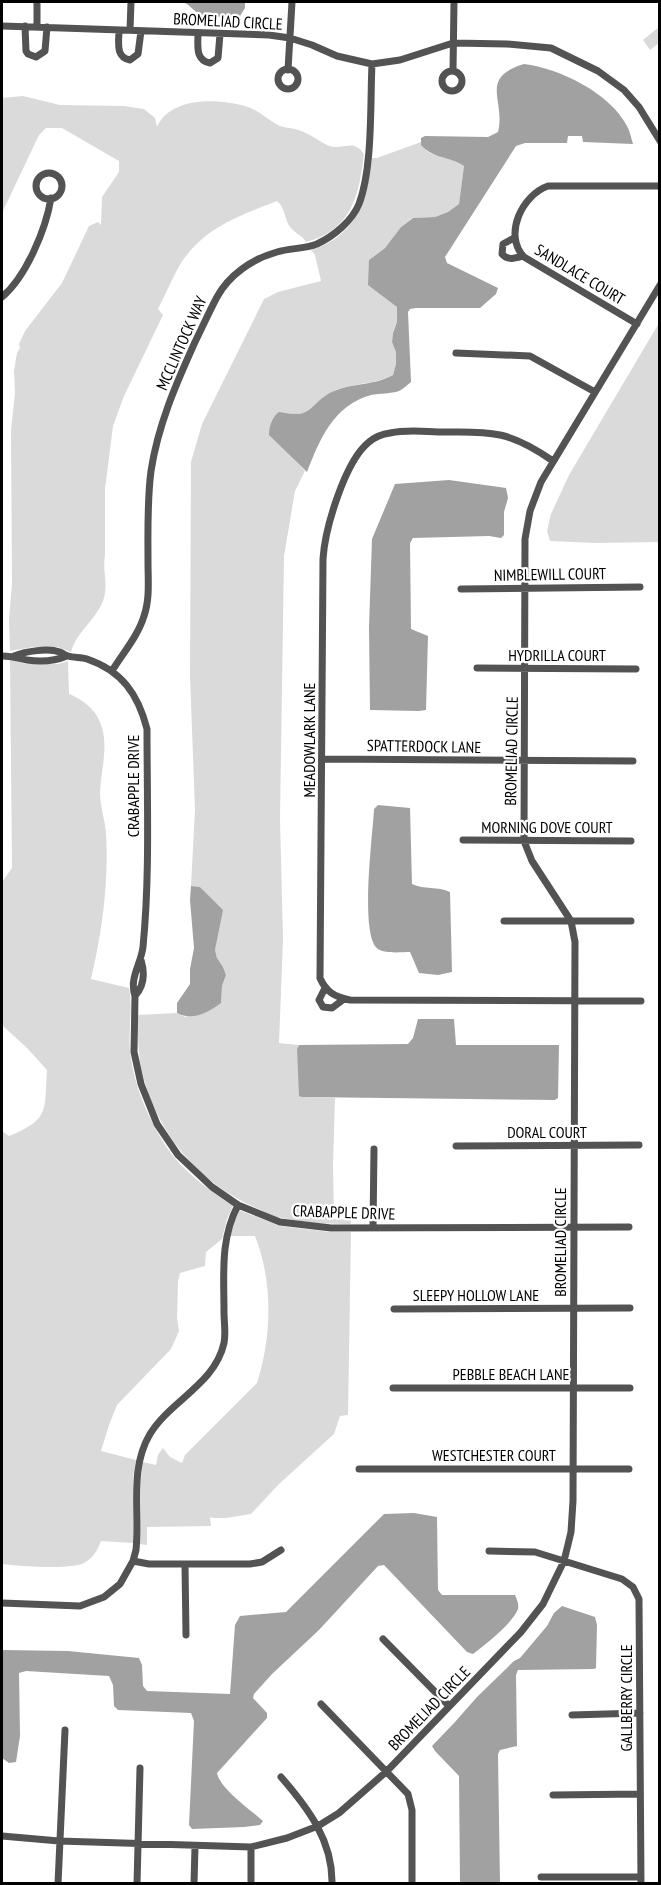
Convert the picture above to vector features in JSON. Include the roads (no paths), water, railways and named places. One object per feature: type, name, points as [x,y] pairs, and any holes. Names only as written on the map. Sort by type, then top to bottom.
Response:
[{"type":"street","points":[[37,27],[38,2]]},
{"type":"street","points":[[130,30],[131,2]]},
{"type":"street","points":[[288,70],[292,2]]},
{"type":"street","points":[[453,71],[454,2]]},
{"type":"street","name":"BROMELIAD CIRCLE","points":[[2,26],[269,35],[290,38],[337,56],[372,64],[400,60],[453,44],[507,44],[551,48],[587,65],[609,79],[632,99],[660,141]]},
{"type":"street","points":[[25,26],[26,51],[36,57],[45,51],[47,27]]},
{"type":"street","points":[[119,30],[120,55],[130,60],[138,54],[141,31]]},
{"type":"street","points":[[198,33],[198,55],[203,61],[210,63],[218,58],[220,34]]},
{"type":"street","name":"MCCLINTOCK WAY","points":[[112,671],[140,628],[146,613],[151,474],[165,412],[181,374],[217,296],[233,276],[252,261],[316,244],[337,232],[352,217],[359,204],[368,157],[372,64]]},
{"type":"street","name":"SANDLACE COURT","points":[[637,324],[523,256],[514,238],[515,227],[534,194],[544,187],[562,185],[660,186]]},
{"type":"street","points":[[2,297],[18,278],[31,257],[49,213],[51,198]]},
{"type":"street","points":[[514,238],[503,243],[502,254],[513,259],[523,256]]},
{"type":"street","name":"BROMELIAD CIRCLE","points":[[2,1836],[58,1841],[250,1847],[287,1838],[318,1826],[339,1813],[387,1771],[521,1632],[543,1604],[564,1561],[571,1532],[573,1501],[575,942],[571,921],[532,861],[525,841],[524,588],[527,522],[537,491],[553,461],[660,285]]},
{"type":"street","points":[[456,353],[530,356],[595,392]]},
{"type":"street","name":"MEADOWLARK LANE","points":[[344,999],[332,1008],[320,1005],[320,998],[325,988],[320,978],[324,546],[334,506],[357,456],[375,437],[390,433],[412,431],[501,435],[522,442],[553,461]]},
{"type":"street","name":"NIMBLEWILL COURT","points":[[461,589],[640,586]]},
{"type":"street","name":"CRABAPPLE DRIVE","points":[[2,656],[14,656],[26,660],[58,660],[67,656],[86,658],[112,671],[130,689],[142,709],[147,729],[146,906],[141,960],[136,968],[132,988],[135,996],[134,1052],[141,1084],[157,1124],[177,1155],[212,1187],[238,1204],[280,1222],[331,1228],[629,1227]]},
{"type":"street","name":"HYDRILLA COURT","points":[[477,668],[636,669]]},
{"type":"street","name":"SPATTERDOCK LANE","points":[[323,759],[633,761]]},
{"type":"street","name":"MORNING DOVE COURT","points":[[463,840],[632,842]]},
{"type":"street","points":[[504,921],[631,921]]},
{"type":"street","points":[[325,988],[333,995],[344,999],[641,1001]]},
{"type":"street","name":"DORAL COURT","points":[[456,1146],[639,1145]]},
{"type":"street","points":[[373,1228],[374,1149]]},
{"type":"street","points":[[2,1604],[80,1606],[104,1597],[120,1584],[134,1561],[137,1540],[137,1478],[139,1464],[150,1434],[164,1416],[216,1365],[224,1342],[226,1235],[238,1204]]},
{"type":"street","name":"SLEEPY HOLLOW LANE","points":[[394,1309],[630,1308]]},
{"type":"street","name":"PEBBLE BEACH LANE","points":[[393,1388],[630,1388]]},
{"type":"street","name":"WESTCHESTER COURT","points":[[359,1469],[629,1469]]},
{"type":"street","points":[[134,1561],[149,1564],[185,1565],[256,1564],[281,1550]]},
{"type":"street","name":"GALLBERRY CIRCLE","points":[[489,1551],[535,1552],[622,1579],[633,1587],[639,1599],[641,1880]]},
{"type":"street","points":[[185,1565],[186,1635]]},
{"type":"street","points":[[383,1640],[449,1706]]},
{"type":"street","points":[[321,1704],[408,1794],[412,1810],[412,1884]]},
{"type":"street","points":[[572,1715],[640,1713]]},
{"type":"street","points":[[58,1884],[58,1841],[65,1730]]},
{"type":"street","points":[[137,1884],[140,1768]]},
{"type":"street","points":[[281,1777],[301,1800],[318,1826],[333,1867],[332,1884]]},
{"type":"street","points":[[553,1795],[640,1794]]},
{"type":"street","points":[[194,1884],[195,1845]]},
{"type":"street","points":[[250,1847],[251,1884]]},
{"type":"street","points":[[541,1877],[641,1880]]}]
